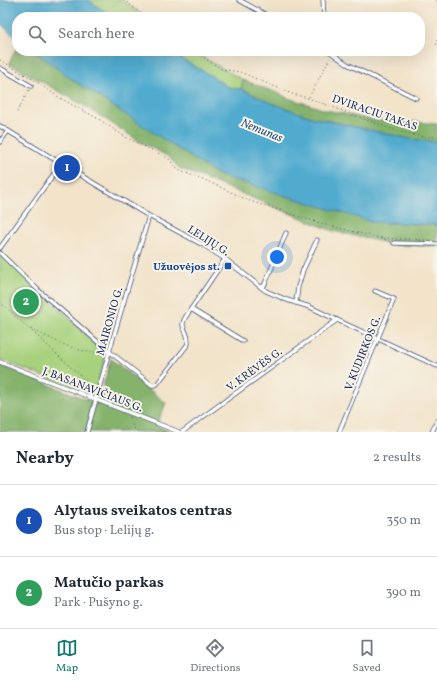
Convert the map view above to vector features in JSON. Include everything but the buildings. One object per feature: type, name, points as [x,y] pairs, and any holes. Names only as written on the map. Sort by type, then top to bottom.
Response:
[{"type":"street","points":[[241,0],[261,12]]},
{"type":"street","points":[[323,0],[324,12]]},
{"type":"street","points":[[336,56],[347,64],[416,98]]},
{"type":"street","points":[[0,68],[31,86]]},
{"type":"street","name":"LELIJŲ G.","points":[[0,126],[61,164],[204,246],[262,288],[287,300],[310,307],[437,366]]},
{"type":"street","points":[[0,142],[8,131]]},
{"type":"street","points":[[0,248],[61,164]]},
{"type":"street","name":"MAIRONIO G.","points":[[87,432],[99,392],[107,350],[150,216]]},
{"type":"street","points":[[262,288],[286,233]]},
{"type":"street","points":[[296,303],[303,270],[317,240]]},
{"type":"street","points":[[394,243],[437,244]]},
{"type":"street","points":[[0,253],[38,290],[107,350],[152,385],[155,385],[188,344],[188,337],[182,322],[225,260]]},
{"type":"street","name":"V. KUDIRKOS G.","points":[[339,432],[394,299],[376,291]]},
{"type":"street","points":[[191,309],[243,341]]},
{"type":"street","name":"V. KRĖVĖS G.","points":[[180,432],[337,320]]},
{"type":"street","name":"J. BASANAVIČIAUS G.","points":[[0,362],[96,401],[180,432]]},
{"type":"street","points":[[432,432],[437,421]]},
{"type":"path","points":[[124,0],[140,12]]},
{"type":"path","points":[[437,40],[437,47]]},
{"type":"path","name":"DVIRACIU TAKAS","points":[[202,56],[221,69],[240,72],[292,94],[308,98],[394,130],[423,137],[437,137]]},
{"type":"path","points":[[308,98],[329,56]]},
{"type":"path","points":[[0,60],[34,80],[60,98],[97,118],[127,138],[168,158],[176,168],[180,170],[263,205],[326,225],[380,238],[394,243]]},
{"type":"path","points":[[17,112],[31,86]]},
{"type":"path","points":[[380,238],[431,240]]},
{"type":"path","points":[[0,302],[99,392]]},
{"type":"path","points":[[29,328],[62,344],[97,353],[107,350]]},
{"type":"path","points":[[129,413],[133,427],[138,432]]},
{"type":"green space","points":[[88,0],[122,0],[138,12],[106,12]]},
{"type":"green space","points":[[12,56],[41,56],[76,82],[372,222],[437,225],[437,246],[396,245],[333,231],[179,168],[169,157],[139,141],[88,108],[9,63]]},
{"type":"green space","points":[[177,56],[201,56],[243,80],[241,89],[226,86]]},
{"type":"green space","points":[[243,80],[288,98],[326,110],[376,121],[437,124],[437,142],[410,139],[311,117],[274,104],[241,89]]},
{"type":"green space","points":[[0,251],[106,354],[94,397],[0,359]]},
{"type":"green space","points":[[111,359],[166,403],[156,426],[172,432],[0,432],[0,365],[98,404]]},
{"type":"water","points":[[0,0],[88,0],[106,12],[12,12],[12,34],[0,23]]},
{"type":"water","name":"Nemunas","points":[[41,56],[177,56],[226,86],[241,89],[274,104],[311,117],[410,139],[437,142],[437,225],[372,222],[218,175],[76,82]]},
{"type":"place","name":"Alytaus sveikatos centras","points":[[67,168]]},
{"type":"place","name":"Užuovėjos st.","points":[[228,266]]},
{"type":"place","name":"Matučio parkas","points":[[26,302]]}]
